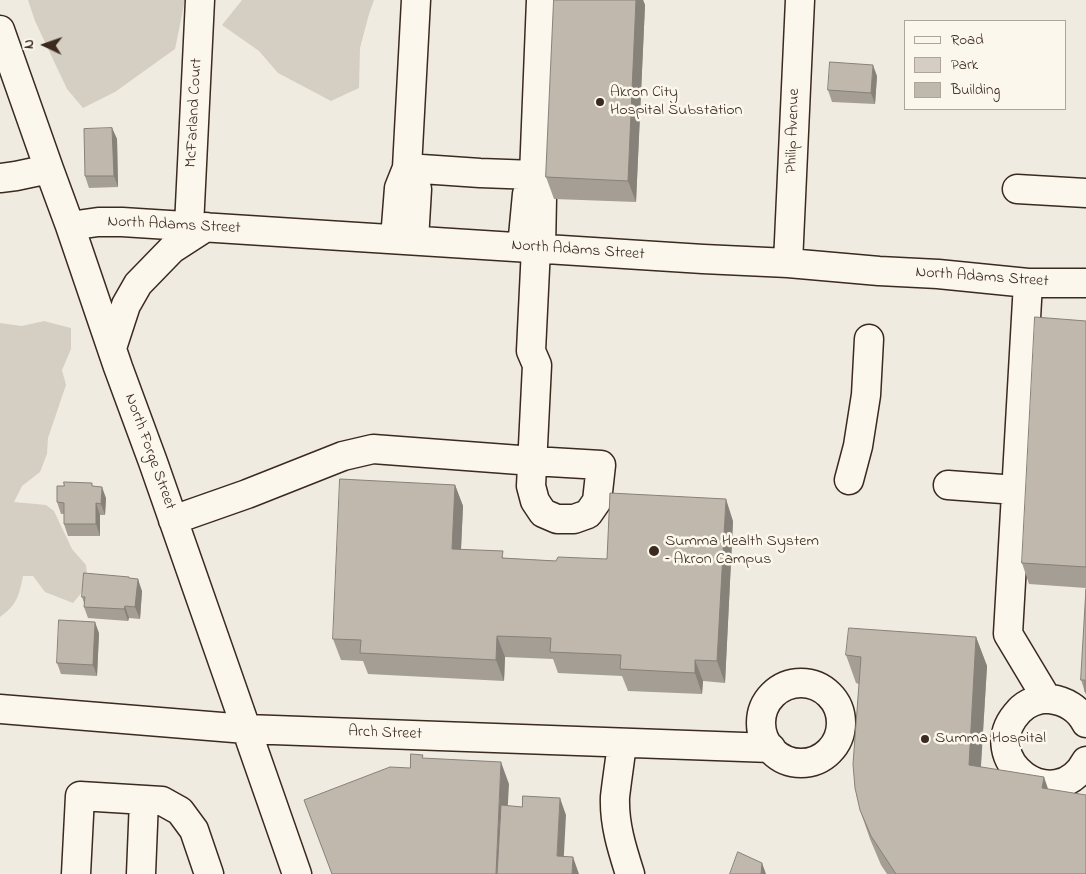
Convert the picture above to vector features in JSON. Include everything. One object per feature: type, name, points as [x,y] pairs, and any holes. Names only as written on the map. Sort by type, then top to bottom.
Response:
[{"type":"street","name":"McFarland Court","points":[[198,227],[200,0]]},
{"type":"street","points":[[404,240],[417,189],[407,168],[416,0]]},
{"type":"street","points":[[173,520],[248,494],[343,456],[373,449],[533,462],[601,465],[597,502],[588,514],[574,519],[558,519],[543,513],[535,501],[531,486],[533,462],[536,365],[545,348],[537,248],[542,197],[534,175],[542,0]]},
{"type":"street","name":"Philip Avenue","points":[[788,262],[800,0]]},
{"type":"street","name":"North Forge Street","points":[[0,30],[297,874]]},
{"type":"street","points":[[407,168],[480,174],[534,175]]},
{"type":"street","points":[[0,178],[49,169]]},
{"type":"street","points":[[1016,189],[1086,193]]},
{"type":"street","name":"North Adams Street","points":[[70,226],[98,222],[122,222],[703,259],[788,262],[1028,283],[1086,283]]},
{"type":"street","points":[[112,348],[126,305],[138,284],[172,249],[198,227]]},
{"type":"street","points":[[1028,283],[1008,634],[1047,699]]},
{"type":"street","points":[[849,480],[858,446],[866,395],[869,339]]},
{"type":"street","points":[[948,485],[1016,490]]},
{"type":"street","points":[[1085,766],[1072,778],[1058,784],[1044,785],[1030,781],[1018,772],[1010,761],[1006,747],[1006,733],[1011,720],[1021,709],[1033,702],[1047,699],[1060,701],[1073,707],[1086,723]]},
{"type":"street","name":"Arch Street","points":[[0,710],[246,728],[770,748]]},
{"type":"street","points":[[622,742],[615,798],[616,824],[630,874]]},
{"type":"street","points":[[76,874],[80,796],[162,800],[180,811],[194,830],[209,874]]},
{"type":"street","points":[[141,874],[144,800]]},
{"type":"green space","points":[[28,0],[185,0],[175,49],[115,92],[83,108],[67,89],[35,21]]},
{"type":"green space","points":[[242,0],[374,0],[360,48],[359,88],[331,101],[278,73],[259,51],[222,25]]},
{"type":"green space","points":[[44,321],[71,328],[71,349],[62,370],[66,385],[48,438],[47,454],[40,472],[22,486],[14,502],[46,505],[54,511],[72,549],[86,565],[88,585],[73,603],[45,592],[33,576],[23,576],[14,604],[0,617],[0,323],[22,326]]},
{"type":"building","name":"Akron City Hospital Substation","points":[[554,0],[636,0],[628,181],[546,177]]},
{"type":"building","points":[[830,62],[873,65],[871,93],[828,90]]},
{"type":"building","points":[[112,128],[114,176],[85,176],[84,129]]},
{"type":"building","points":[[1035,317],[1086,321],[1086,567],[1022,563]]},
{"type":"building","points":[[340,479],[455,485],[452,549],[503,551],[502,558],[556,561],[558,557],[607,559],[610,493],[726,499],[717,661],[695,660],[695,673],[620,669],[621,655],[550,652],[551,638],[497,636],[496,660],[360,653],[361,640],[333,639]]},
{"type":"building","points":[[64,482],[92,483],[92,486],[102,487],[101,504],[96,503],[96,524],[64,524],[64,503],[57,502],[57,486],[64,486]]},
{"type":"building","points":[[84,573],[138,579],[135,607],[125,606],[124,609],[84,607],[85,597],[82,597]]},
{"type":"building","points":[[1086,589],[1085,692],[1085,680],[1081,680]]},
{"type":"building","points":[[59,620],[95,622],[93,665],[57,663]]},
{"type":"building","name":"Summa Hospital","points":[[849,628],[976,637],[969,765],[1044,777],[1042,788],[1086,795],[1086,874],[896,874],[871,836],[860,810],[855,788],[853,764],[861,657],[846,655]]},
{"type":"building","points":[[411,754],[423,755],[422,758],[501,762],[496,874],[332,874],[304,800],[390,767],[410,768]]},
{"type":"building","points":[[523,796],[560,798],[557,856],[573,857],[572,874],[497,874],[501,805],[522,807]]},
{"type":"building","points":[[738,852],[762,863],[761,874],[730,874]]},
{"type":"place","name":"Akron City Hospital Substation","points":[[600,102]]},
{"type":"place","name":"Summa Health System – Akron Campus","points":[[654,551]]},
{"type":"place","name":"Summa Hospital","points":[[925,739]]}]
